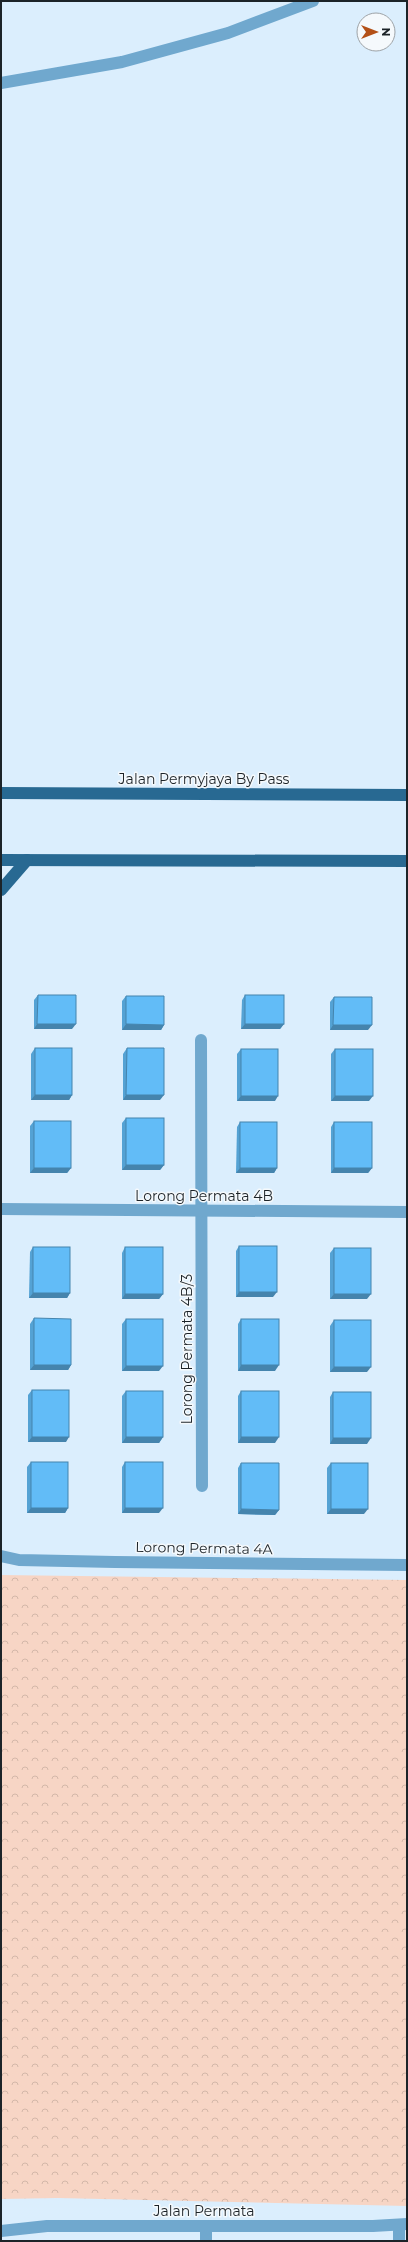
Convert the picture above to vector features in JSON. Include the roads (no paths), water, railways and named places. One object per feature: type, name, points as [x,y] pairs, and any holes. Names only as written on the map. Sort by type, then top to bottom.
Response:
[{"type":"main road","name":"Jalan Permyjaya By Pass","points":[[1,793],[407,795]]},
{"type":"main road","points":[[1,860],[407,861]]},
{"type":"main road","points":[[1,890],[27,860]]},
{"type":"street","points":[[1,83],[122,62],[228,33],[313,1]]},
{"type":"street","name":"Lorong Permata 4B/3","points":[[201,1040],[202,1486]]},
{"type":"street","name":"Lorong Permata 4B","points":[[1,1209],[407,1212]]},
{"type":"street","name":"Lorong Permata 4A","points":[[1,1556],[19,1560],[407,1565]]},
{"type":"street","points":[[399,2241],[403,2225]]},
{"type":"street","name":"Jalan Permata","points":[[1,2231],[47,2226],[403,2225]]},
{"type":"street","points":[[206,2226],[206,2241]]}]
